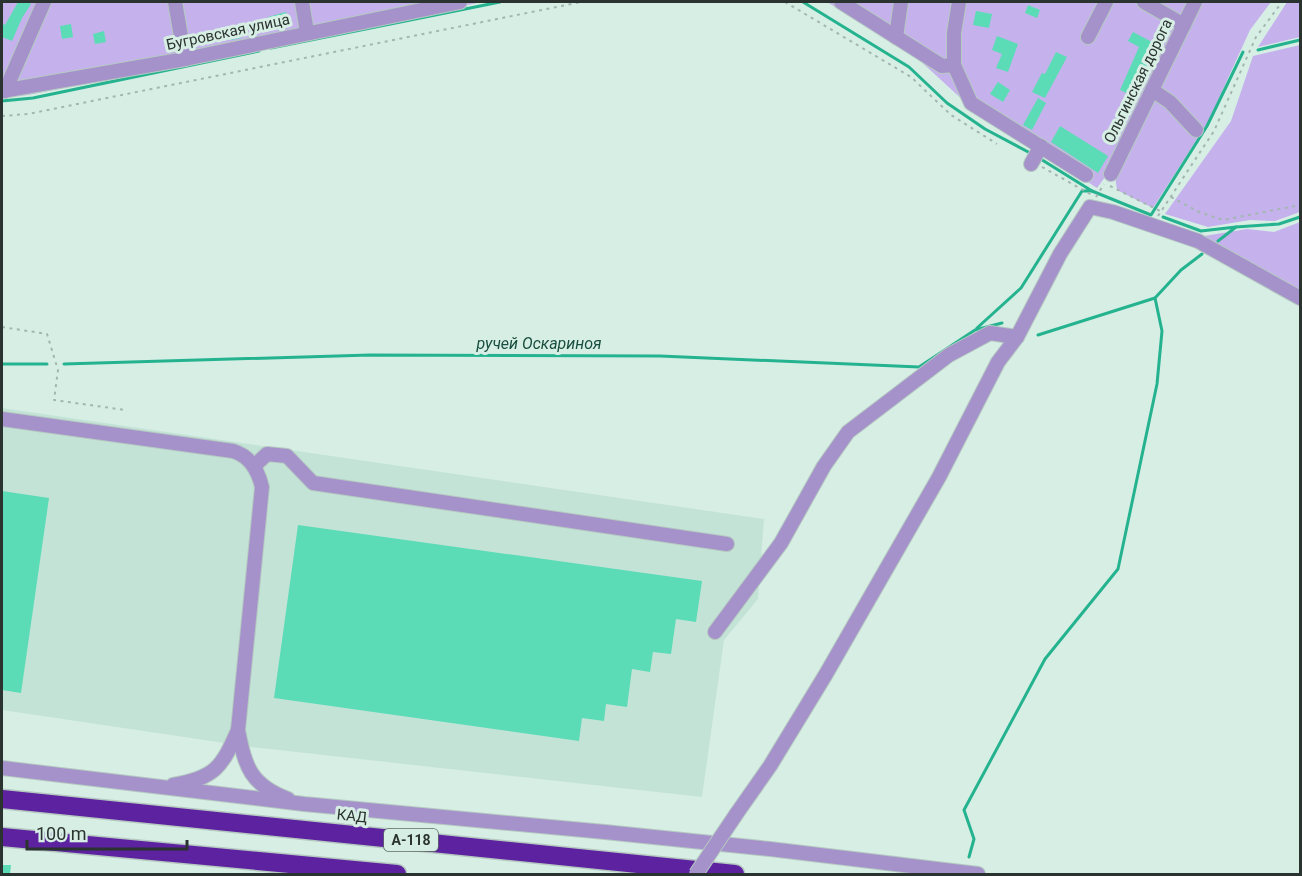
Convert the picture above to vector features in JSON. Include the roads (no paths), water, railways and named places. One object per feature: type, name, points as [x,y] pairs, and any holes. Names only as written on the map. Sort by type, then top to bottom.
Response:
[{"type":"highway","name":"КАД","points":[[2,799],[735,874]]},
{"type":"highway","name":"А-118","points":[[2,837],[398,874]]},
{"type":"street","points":[[3,91],[44,2]]},
{"type":"street","points":[[174,2],[185,59]]},
{"type":"street","points":[[302,2],[307,32]]},
{"type":"street","name":"Бугровская улица","points":[[3,91],[185,59],[460,2]]},
{"type":"street","points":[[841,2],[942,66],[954,65]]},
{"type":"street","points":[[896,36],[901,2]]},
{"type":"street","points":[[959,2],[954,33],[954,65],[971,103],[1086,175]]},
{"type":"street","points":[[1088,37],[1106,2]]},
{"type":"street","points":[[1144,2],[1184,25]]},
{"type":"street","name":"Ольгинская дорога","points":[[1108,179],[1195,2]]},
{"type":"street","points":[[1152,90],[1170,102],[1196,130]]},
{"type":"street","points":[[1032,162],[1041,147]]},
{"type":"street","points":[[696,874],[770,766],[826,674],[939,477],[998,362],[1017,337],[1060,255],[1090,207],[1113,212],[1198,241],[1300,298]]},
{"type":"street","points":[[715,632],[781,543],[824,466],[848,432],[949,355],[990,333],[1017,337]]},
{"type":"street","points":[[2,418],[233,451],[243,454],[254,466],[262,487],[238,730],[243,754],[251,775],[266,788],[304,804]]},
{"type":"street","points":[[254,466],[267,454],[287,456],[313,483],[727,544]]},
{"type":"street","points":[[156,787],[200,780],[217,769],[228,753],[238,730]]},
{"type":"street","points":[[2,768],[304,804],[641,836],[978,874]]},
{"type":"waterway","points":[[271,48],[500,2]]},
{"type":"waterway","points":[[803,2],[909,67],[947,103],[985,129],[1032,154]]},
{"type":"waterway","points":[[1258,50],[1300,40]]},
{"type":"waterway","points":[[2,101],[33,98],[259,51]]},
{"type":"waterway","points":[[1092,191],[1151,215],[1207,126],[1243,52]]},
{"type":"waterway","points":[[977,328],[1021,288],[1082,191],[1092,191],[1039,158]]},
{"type":"waterway","name":"ручей Оскариноя","points":[[1163,217],[1201,231],[1236,227],[1218,241]]},
{"type":"waterway","name":"ручей Оскариноя","points":[[1236,227],[1279,224],[1300,217]]},
{"type":"waterway","name":"ручей Оскариноя","points":[[1038,335],[1155,298],[1181,270],[1202,254]]},
{"type":"waterway","points":[[969,857],[974,839],[964,810],[1045,659],[1118,569],[1157,384],[1162,331],[1155,298]]},
{"type":"waterway","name":"ручей Оскариноя","points":[[64,364],[370,355],[660,356],[919,367],[975,330],[1002,323]]},
{"type":"waterway","name":"ручей Оскариноя","points":[[2,364],[47,364]]}]
